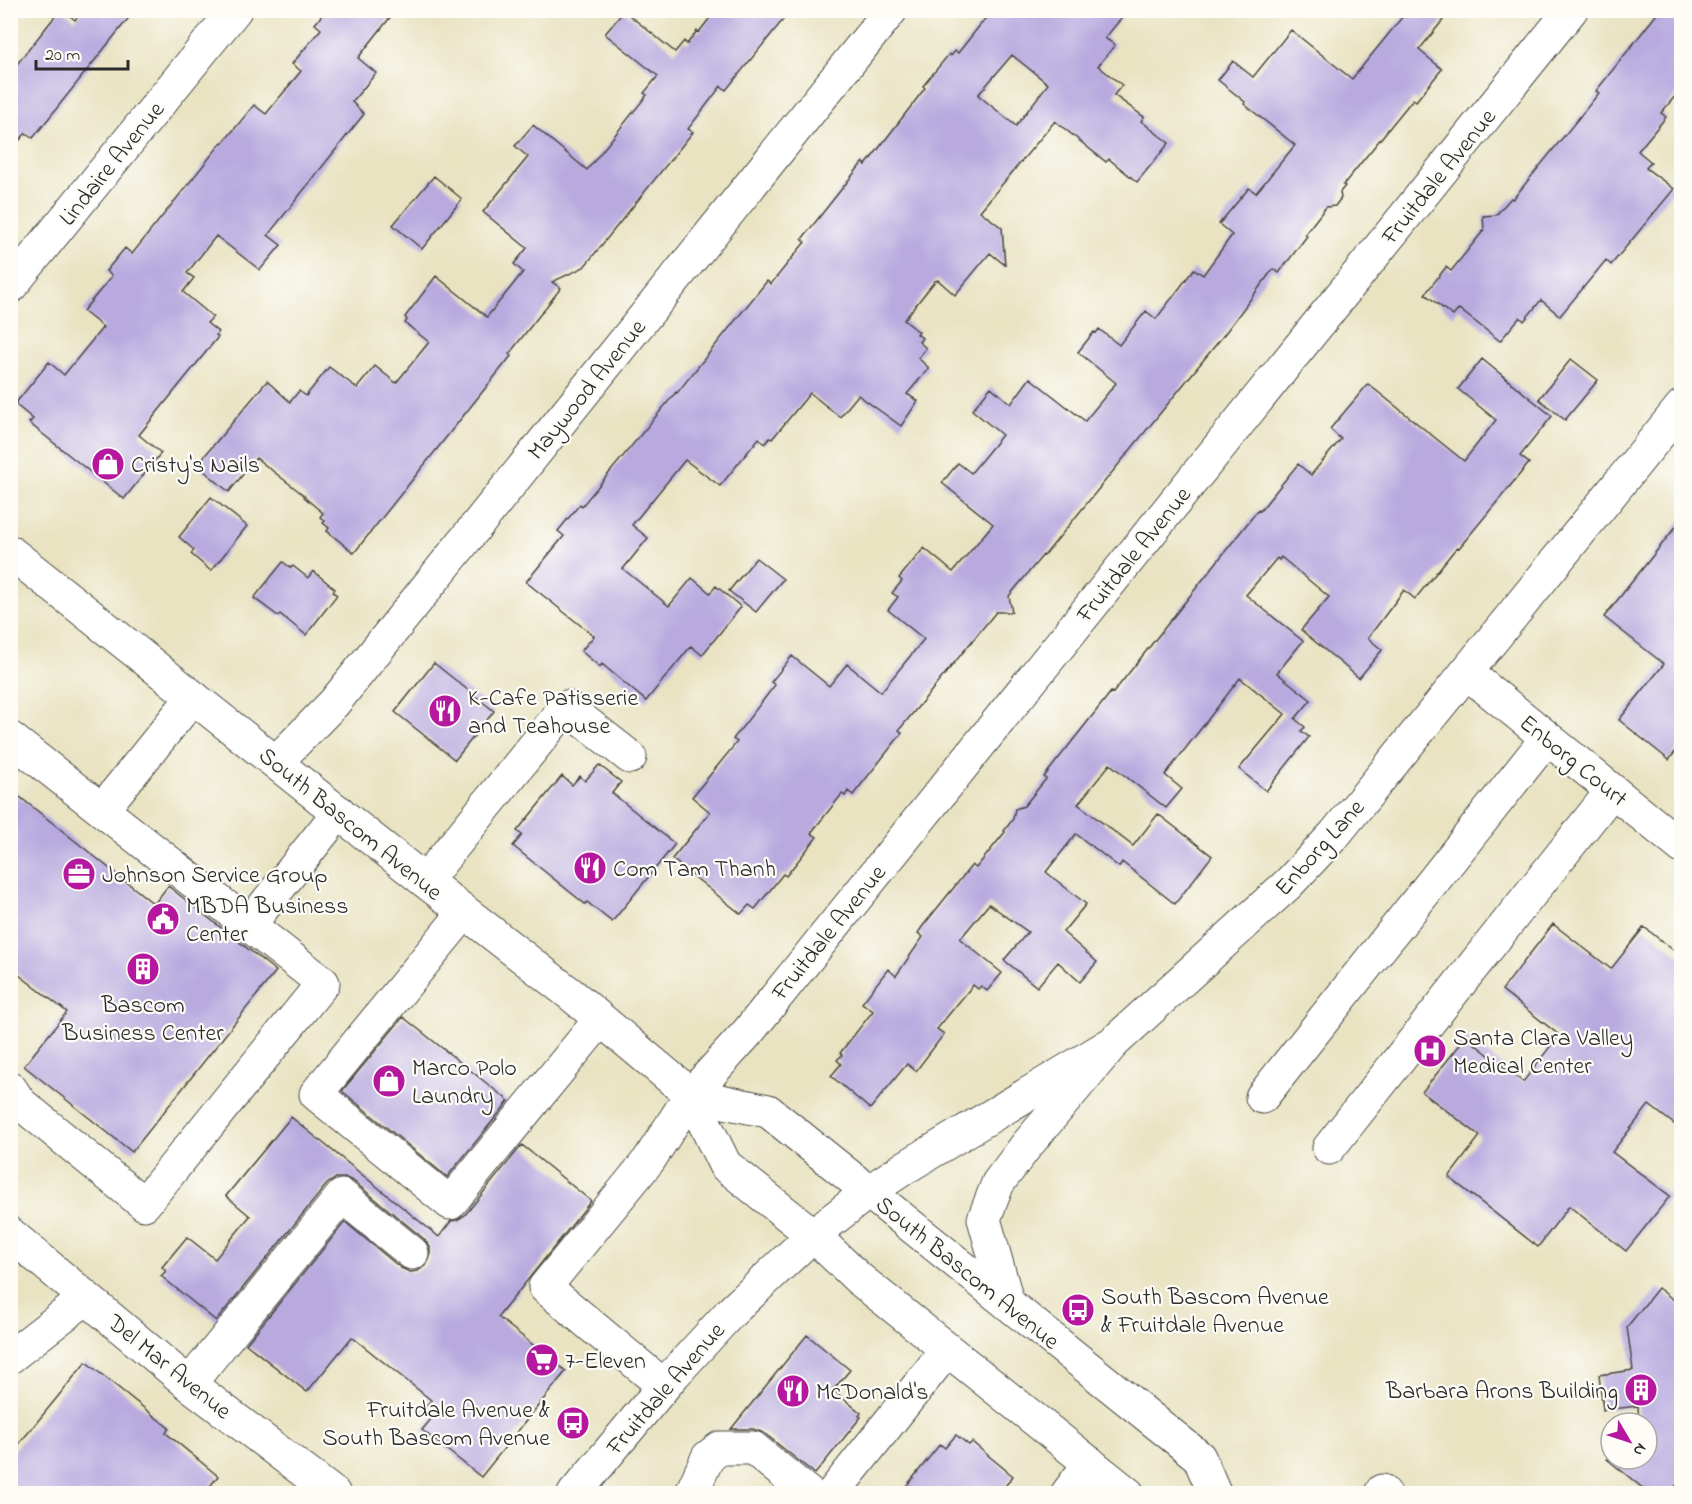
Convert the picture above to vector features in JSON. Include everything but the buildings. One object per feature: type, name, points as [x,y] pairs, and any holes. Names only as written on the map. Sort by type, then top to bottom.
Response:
[{"type":"street","name":"Lindaire Avenue","points":[[10,287],[235,10]]},
{"type":"street","name":"Maywood Avenue","points":[[276,762],[336,700],[891,10]]},
{"type":"street","name":"Fruitdale Avenue","points":[[664,1386],[545,1287],[649,1160],[691,1095],[748,1032],[1571,10]]},
{"type":"street","name":"Enborg Lane","points":[[868,1192],[1113,1043],[1288,884],[1335,834],[1682,406]]},
{"type":"street","name":"South Bascom Avenue","points":[[10,552],[600,1020],[691,1095],[725,1165],[813,1235],[858,1278],[1090,1463],[1119,1491]]},
{"type":"street","name":"Enborg Court","points":[[1466,672],[1682,847]]},
{"type":"street","points":[[102,810],[194,697]]},
{"type":"street","points":[[424,881],[566,707],[630,758]]},
{"type":"street","points":[[10,738],[323,983],[144,1204],[20,1103],[10,1088]]},
{"type":"street","points":[[1262,1097],[1548,738]]},
{"type":"street","points":[[1329,1148],[1612,791]]},
{"type":"street","points":[[249,925],[339,812]]},
{"type":"street","points":[[464,912],[316,1094],[450,1203],[600,1020]]},
{"type":"street","points":[[1008,1304],[984,1219],[998,1182],[1113,1043]]},
{"type":"street","name":"South Bascom Avenue","points":[[691,1095],[768,1111],[1199,1457],[1215,1494]]},
{"type":"street","name":"Fruitdale Avenue","points":[[574,1494],[664,1386],[730,1313],[813,1235],[868,1192]]},
{"type":"street","points":[[189,1384],[342,1196],[412,1253]]},
{"type":"street","name":"Del Mar Avenue","points":[[10,1234],[189,1384],[334,1494]]},
{"type":"street","points":[[10,1357],[86,1298]]},
{"type":"street","points":[[831,1494],[947,1350]]},
{"type":"street","points":[[699,1487],[708,1457],[720,1448],[753,1448],[809,1494]]},
{"type":"street","points":[[1067,1494],[1090,1463]]},
{"type":"place","name":"Cristy's Nails","points":[[108,464]]},
{"type":"place","name":"K-Cafe Patisserie and Teahouse","points":[[445,711]]},
{"type":"place","name":"Com Tam Thanh","points":[[590,868]]},
{"type":"place","name":"Johnson Service Group","points":[[79,874]]},
{"type":"place","name":"MBDA Business Center","points":[[163,919]]},
{"type":"place","name":"Bascom Business Center","points":[[143,969]]},
{"type":"place","name":"Santa Clara Valley Medical Center","points":[[1430,1051]]},
{"type":"place","name":"Marco Polo Laundry","points":[[389,1081]]},
{"type":"place","name":"South Bascom Avenue & Fruitdale Avenue","points":[[1078,1310]]},
{"type":"place","name":"7-Eleven","points":[[542,1360]]},
{"type":"place","name":"Barbara Arons Building","points":[[1641,1390]]},
{"type":"place","name":"McDonald's","points":[[793,1391]]},
{"type":"place","name":"Fruitdale Avenue & South Bascom Avenue","points":[[573,1423]]}]
